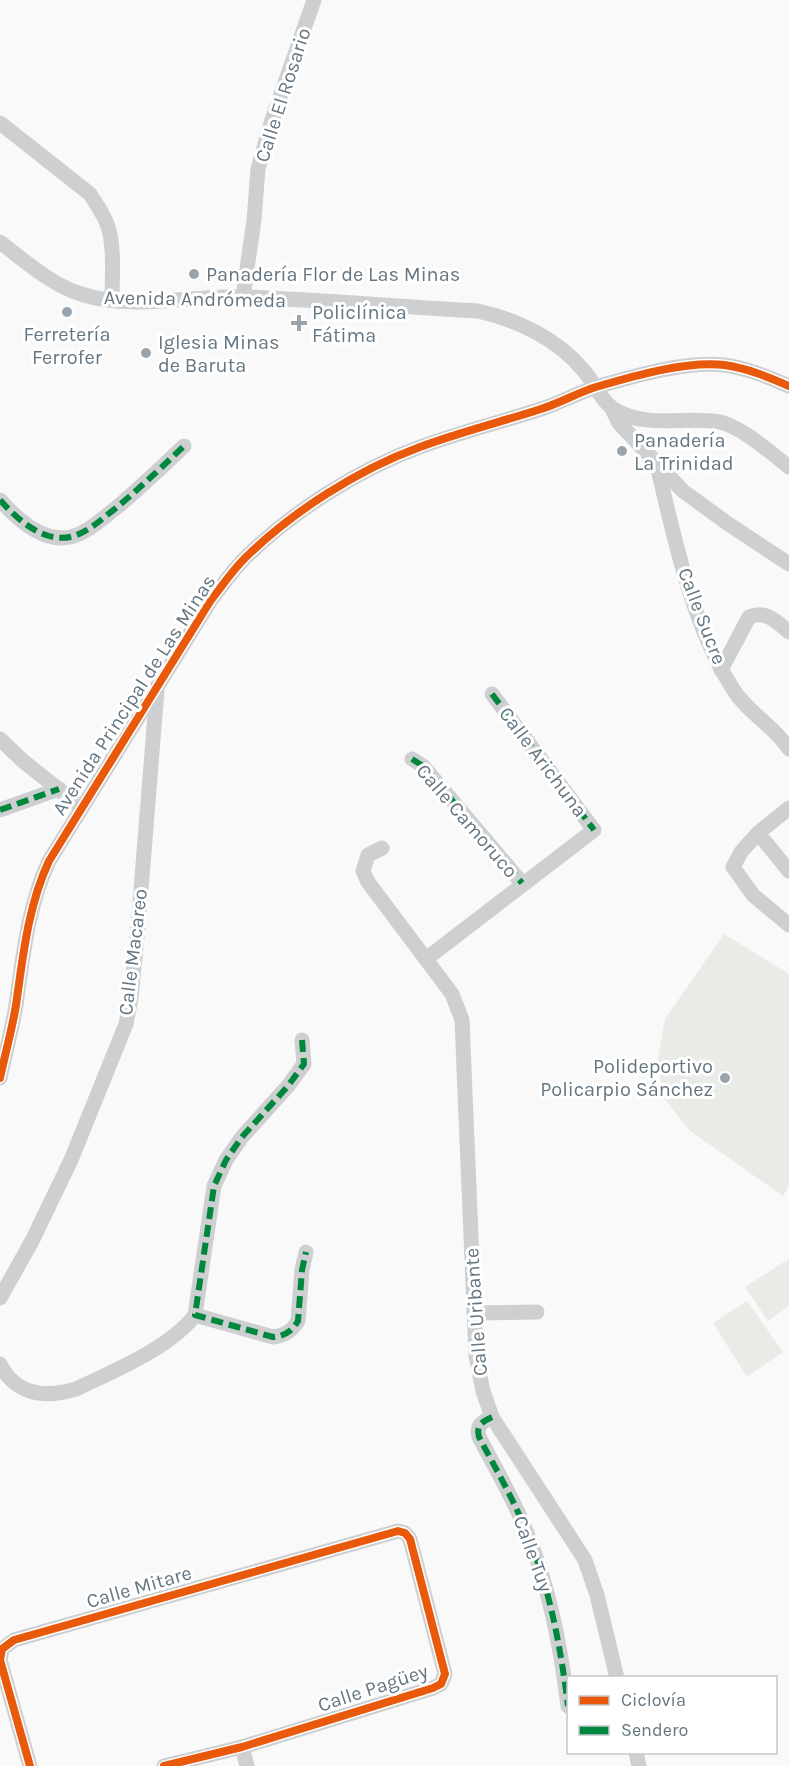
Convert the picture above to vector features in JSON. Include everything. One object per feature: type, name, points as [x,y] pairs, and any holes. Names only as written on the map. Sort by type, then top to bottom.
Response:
[{"type":"street","name":"Calle El Rosario","points":[[243,297],[254,220],[258,169],[270,126],[314,0]]},
{"type":"street","points":[[0,123],[90,194],[100,208],[108,225],[110,239],[112,300]]},
{"type":"street","name":"Avenida Andrómeda","points":[[0,242],[51,280],[66,288],[81,294],[112,300],[243,297],[478,311],[526,326],[577,363],[587,374],[594,388],[611,407],[619,423],[683,491],[789,564]]},
{"type":"street","name":"Avenida Principal de Las Minas","points":[[0,1078],[15,1009],[25,941],[38,885],[60,840],[211,600],[229,576],[257,548],[304,510],[368,470],[408,452],[477,427],[560,403],[594,388],[659,371],[701,364],[726,365],[751,370],[789,386]]},
{"type":"street","points":[[611,407],[624,415],[639,419],[722,423],[739,431],[789,467]]},
{"type":"street","points":[[0,500],[24,524],[35,531],[48,536],[76,536],[92,527],[122,503],[184,446]]},
{"type":"street","name":"Calle Sucre","points":[[656,461],[677,551],[711,651],[734,692],[773,729],[789,749]]},
{"type":"street","points":[[721,669],[748,617],[765,615],[789,632]]},
{"type":"street","name":"Calle Macareo","points":[[0,1298],[32,1241],[71,1160],[126,1024],[138,927],[157,687]]},
{"type":"street","name":"Calle Arichuna","points":[[492,694],[594,830],[522,883]]},
{"type":"street","points":[[0,739],[81,807]]},
{"type":"street","name":"Calle Camoruco","points":[[412,759],[423,766],[522,883]]},
{"type":"street","points":[[0,810],[59,789]]},
{"type":"street","points":[[789,807],[758,833],[741,852],[733,867],[753,895],[789,925]]},
{"type":"street","points":[[758,833],[789,871]]},
{"type":"street","name":"Calle Uribante","points":[[382,849],[368,855],[363,871],[368,882],[452,994],[462,1020],[474,1313],[479,1377],[492,1416],[585,1560],[597,1595],[617,1676]]},
{"type":"street","points":[[426,959],[522,883]]},
{"type":"street","points":[[0,1364],[23,1390],[36,1394],[63,1393],[76,1389],[172,1339],[195,1315],[214,1186],[226,1160],[242,1137],[288,1086],[304,1064],[303,1040]]},
{"type":"street","points":[[195,1315],[273,1337],[283,1336],[294,1328],[298,1321],[302,1270],[306,1252]]},
{"type":"street","points":[[474,1313],[537,1312]]},
{"type":"street","name":"Calle Tuy","points":[[492,1416],[479,1425],[477,1430],[521,1518],[538,1564],[558,1632],[567,1699]]},
{"type":"street","name":"Calle Mitare","points":[[30,1766],[0,1660],[2,1649],[14,1640],[398,1531],[405,1533]]},
{"type":"street","name":"Calle Pagüey","points":[[164,1766],[242,1747],[433,1689],[441,1684],[445,1674],[410,1539],[405,1533]]},
{"type":"street","points":[[242,1747],[247,1766]]},
{"type":"shaded area","name":"Polideportivo Policarpio Sánchez","points":[[724,934],[789,974],[789,1186],[783,1196],[689,1130],[663,1097],[658,1059],[665,1019]]},
{"type":"shaded area","points":[[789,1259],[789,1306],[768,1321],[745,1287]]},
{"type":"shaded area","points":[[747,1301],[783,1352],[747,1377],[713,1323]]},
{"type":"marked path","points":[[0,500],[25,524],[45,535],[56,538],[79,534],[134,493],[184,446]]},
{"type":"marked path","points":[[492,694],[594,830]]},
{"type":"marked path","points":[[412,759],[423,766],[522,883]]},
{"type":"marked path","points":[[0,810],[59,789]]},
{"type":"marked path","points":[[302,1040],[304,1064],[288,1086],[242,1137],[226,1160],[214,1186],[195,1315],[273,1337],[288,1332],[298,1321],[302,1270],[306,1252]]},
{"type":"marked path","points":[[492,1417],[481,1424],[478,1430],[479,1437],[516,1509],[539,1565],[552,1611],[567,1699]]},
{"type":"cycle path","points":[[0,1078],[14,1014],[31,913],[49,861],[211,600],[231,573],[263,541],[326,494],[396,456],[548,407],[596,387],[660,370],[709,364],[741,368],[789,386]]},
{"type":"cycle path","points":[[30,1766],[0,1660],[2,1649],[14,1640],[398,1531],[405,1533],[410,1539],[445,1674],[441,1684],[242,1747],[164,1766]]},
{"type":"place","name":"Panadería Flor de Las Minas","points":[[194,274]]},
{"type":"place","name":"Ferretería Ferrofer","points":[[67,312]]},
{"type":"place","name":"Policlínica Fátima","points":[[299,323]]},
{"type":"place","name":"Iglesia Minas de Baruta","points":[[146,353]]},
{"type":"place","name":"Panadería La Trinidad","points":[[622,451]]},
{"type":"place","name":"Polideportivo Policarpio Sánchez","points":[[725,1078]]}]
